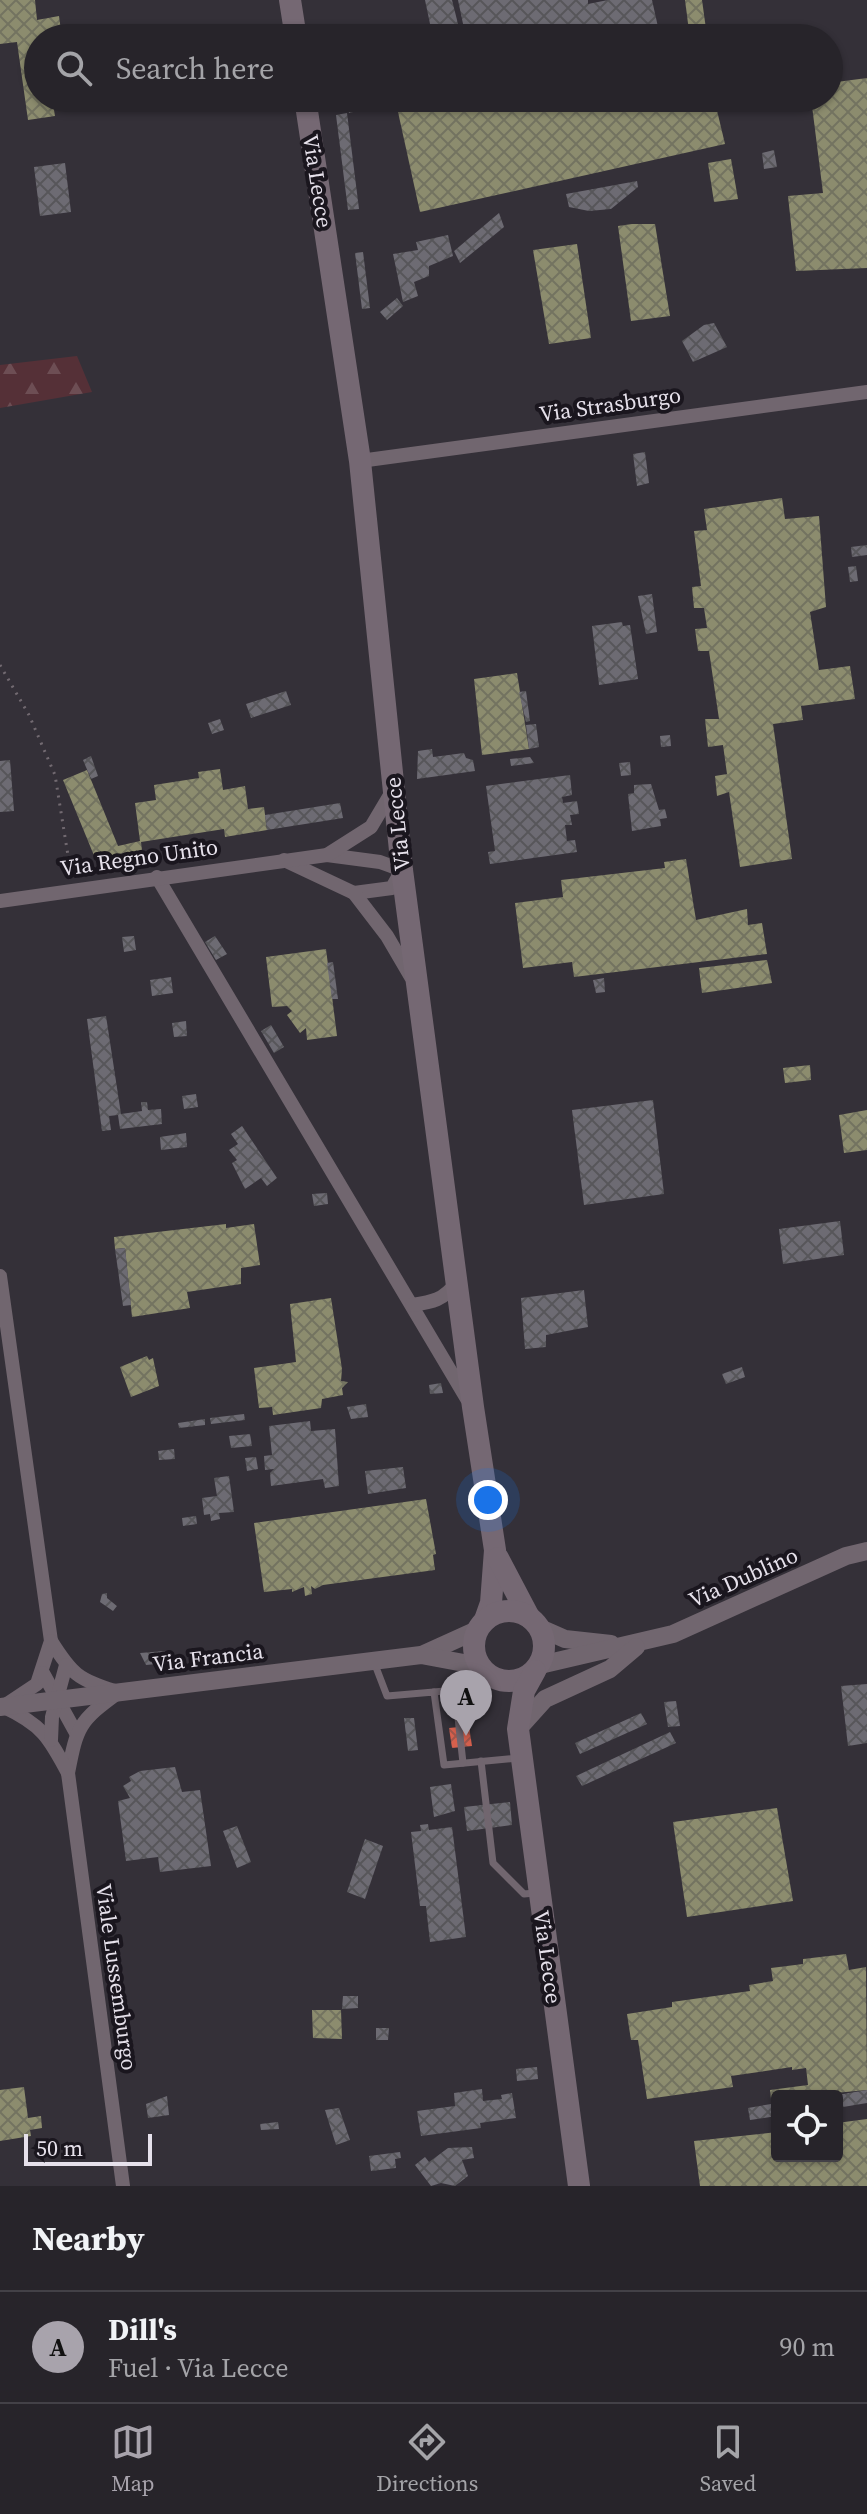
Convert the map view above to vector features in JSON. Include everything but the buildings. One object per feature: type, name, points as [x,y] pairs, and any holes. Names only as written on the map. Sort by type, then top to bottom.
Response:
[{"type":"main road","points":[[290,0],[294,24]]},
{"type":"main road","name":"Via Lecce","points":[[307,112],[360,461],[402,870],[473,1407],[495,1550],[507,1581],[535,1622]]},
{"type":"main road","name":"Via Lecce","points":[[481,1625],[491,1603],[495,1550]]},
{"type":"main road","points":[[507,1611],[535,1622],[545,1647],[538,1668],[513,1682],[485,1671],[474,1648],[481,1625],[507,1611]]},
{"type":"main road","name":"Via Lecce","points":[[538,1668],[524,1691],[518,1729],[579,2186]]},
{"type":"main road","name":"Via Lecce","points":[[485,1671],[518,1729]]},
{"type":"street","name":"Via Strasburgo","points":[[360,461],[867,392]]},
{"type":"street","points":[[327,855],[371,827],[393,789]]},
{"type":"street","points":[[327,855],[380,862],[402,870],[392,888],[354,893]]},
{"type":"street","name":"Via Regno Unito","points":[[1,902],[73,888],[327,855]]},
{"type":"street","points":[[283,860],[354,893],[387,936],[418,988]]},
{"type":"street","points":[[157,877],[473,1407]]},
{"type":"street","points":[[0,1276],[51,1641],[37,1684],[2,1707]]},
{"type":"street","points":[[412,1305],[434,1302],[448,1295],[456,1283]]},
{"type":"street","name":"Via Dublino","points":[[538,1668],[565,1657],[638,1645],[673,1634],[846,1556],[867,1551]]},
{"type":"street","name":"Via Dublino","points":[[535,1622],[565,1639],[638,1645]]},
{"type":"street","points":[[421,1655],[481,1625]]},
{"type":"street","points":[[51,1641],[66,1665],[82,1681],[119,1692]]},
{"type":"street","name":"Via Dublino","points":[[518,1729],[545,1699],[610,1669],[638,1645]]},
{"type":"street","points":[[421,1655],[485,1671]]},
{"type":"street","name":"Via Francia","points":[[2,1707],[421,1655]]},
{"type":"street","points":[[51,1740],[52,1717],[66,1665]]},
{"type":"street","points":[[43,1673],[76,1733]]},
{"type":"street","points":[[68,1773],[76,1733],[85,1718],[119,1692]]},
{"type":"street","points":[[2,1707],[35,1722],[51,1740],[68,1773]]},
{"type":"street","name":"Viale Lussemburgo","points":[[68,1773],[123,2186]]},
{"type":"lane","points":[[374,1660],[387,1696],[455,1690],[463,1763]]},
{"type":"lane","points":[[434,1692],[444,1765],[523,1757]]},
{"type":"lane","points":[[481,1761],[493,1863],[524,1894],[539,1893]]},
{"type":"path","points":[[0,665],[29,715],[55,775],[73,888]]},
{"type":"green space","points":[[77,356],[92,392],[0,408],[0,365]]},
{"type":"place","name":"Dill's","points":[[466,1736]]}]
